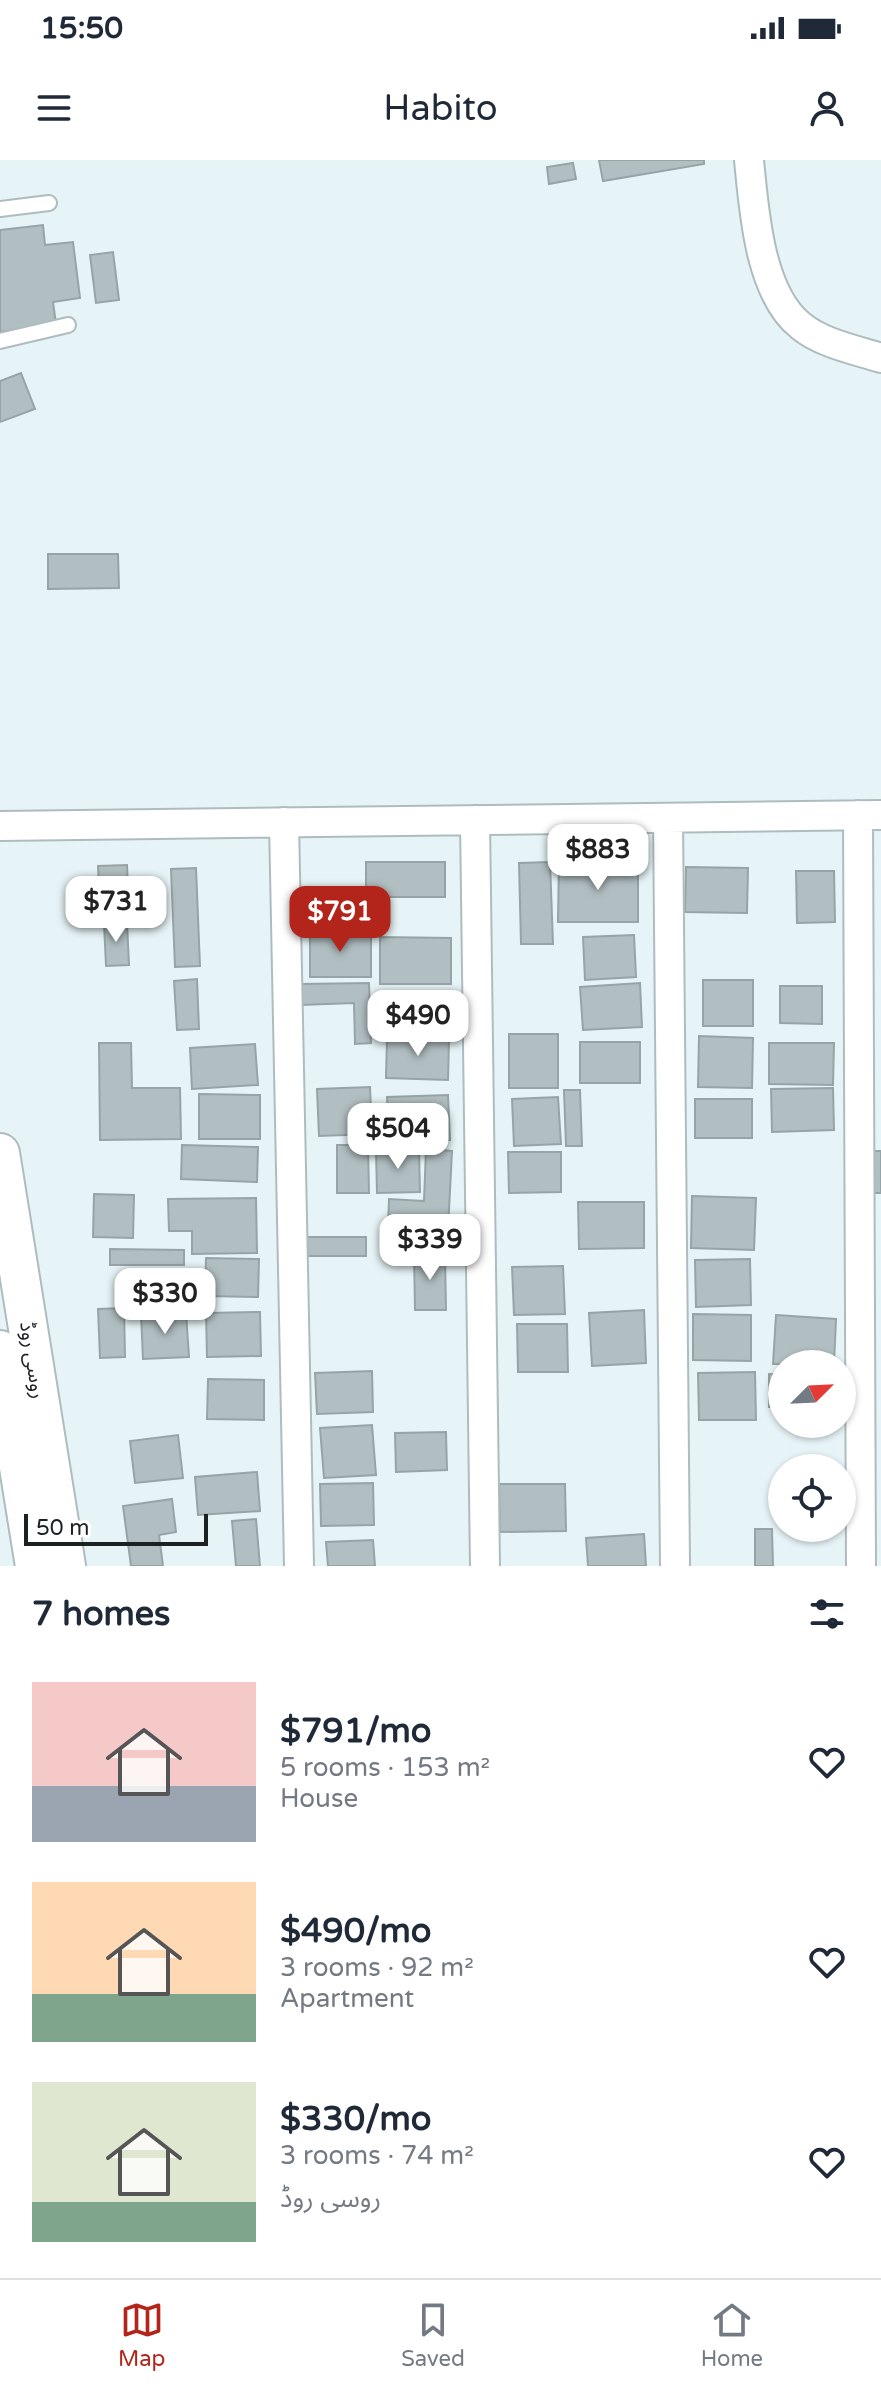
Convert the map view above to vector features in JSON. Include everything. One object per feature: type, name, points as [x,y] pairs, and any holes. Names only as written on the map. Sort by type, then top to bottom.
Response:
[{"type":"main road","name":"روسی روڈ","points":[[0,1153],[66,1566]]},
{"type":"main road","points":[[0,1350],[35,1566]]},
{"type":"street","points":[[749,160],[753,206],[774,297],[802,327],[881,358]]},
{"type":"street","points":[[0,826],[870,815],[861,1566]]},
{"type":"street","points":[[668,818],[675,1566]]},
{"type":"street","points":[[475,820],[485,1566]]},
{"type":"street","points":[[284,822],[299,1566]]},
{"type":"lane","points":[[0,209],[49,203]]},
{"type":"lane","points":[[0,341],[68,325]]},
{"type":"building","points":[[599,160],[704,160],[704,164],[603,181]]},
{"type":"building","points":[[573,163],[576,179],[549,184],[547,167]]},
{"type":"building","points":[[43,225],[45,245],[73,242],[80,298],[53,302],[56,324],[0,332],[0,230]]},
{"type":"building","points":[[113,252],[119,300],[96,303],[90,255]]},
{"type":"building","points":[[21,373],[35,409],[0,422],[0,381]]},
{"type":"building","points":[[48,554],[118,554],[119,588],[48,589]]},
{"type":"building","points":[[559,861],[638,862],[638,922],[558,922]]},
{"type":"building","points":[[366,862],[445,862],[445,897],[366,897]]},
{"type":"building","points":[[550,862],[553,944],[521,944],[519,863]]},
{"type":"building","points":[[127,865],[129,908],[100,909],[98,866]]},
{"type":"building","points":[[686,867],[748,868],[747,913],[685,912]]},
{"type":"building","points":[[196,868],[200,966],[175,967],[171,869]]},
{"type":"building","points":[[796,871],[834,871],[835,922],[797,923]]},
{"type":"building","points":[[127,923],[129,965],[106,966],[104,924]]},
{"type":"building","points":[[310,930],[371,931],[371,977],[310,977]]},
{"type":"building","points":[[634,935],[636,977],[585,980],[583,937]]},
{"type":"building","points":[[380,937],[451,938],[451,984],[380,984]]},
{"type":"building","points":[[197,979],[199,1029],[177,1030],[174,981]]},
{"type":"building","points":[[703,980],[753,980],[753,1026],[703,1026]]},
{"type":"building","points":[[369,983],[371,1043],[355,1044],[354,1003],[301,1005],[301,984]]},
{"type":"building","points":[[640,983],[642,1027],[583,1030],[580,987]]},
{"type":"building","points":[[780,986],[822,986],[822,1024],[780,1023]]},
{"type":"building","points":[[509,1034],[558,1034],[558,1088],[509,1088]]},
{"type":"building","points":[[699,1036],[753,1038],[752,1088],[698,1087]]},
{"type":"building","points":[[387,1037],[449,1039],[448,1080],[386,1078]]},
{"type":"building","points":[[580,1042],[640,1042],[640,1083],[580,1083]]},
{"type":"building","points":[[99,1043],[131,1043],[132,1088],[180,1088],[181,1139],[100,1140]]},
{"type":"building","points":[[769,1043],[834,1043],[833,1085],[769,1084]]},
{"type":"building","points":[[255,1044],[258,1085],[192,1089],[190,1048]]},
{"type":"building","points":[[370,1087],[372,1134],[319,1136],[317,1089]]},
{"type":"building","points":[[833,1088],[834,1130],[772,1132],[771,1089]]},
{"type":"building","points":[[564,1090],[580,1090],[582,1146],[566,1146]]},
{"type":"building","points":[[199,1094],[260,1095],[260,1139],[199,1139]]},
{"type":"building","points":[[448,1095],[450,1140],[389,1142],[387,1097]]},
{"type":"building","points":[[558,1097],[561,1144],[514,1146],[512,1099]]},
{"type":"building","points":[[695,1099],[752,1099],[752,1138],[695,1138]]},
{"type":"building","points":[[182,1145],[258,1147],[257,1182],[181,1179]]},
{"type":"building","points":[[337,1145],[368,1145],[369,1193],[337,1193]]},
{"type":"building","points":[[426,1149],[452,1151],[448,1230],[388,1227],[389,1199],[424,1201]]},
{"type":"building","points":[[376,1150],[419,1150],[420,1192],[377,1193]]},
{"type":"building","points":[[872,1151],[881,1151],[881,1193],[872,1193]]},
{"type":"building","points":[[508,1152],[561,1152],[561,1192],[509,1193]]},
{"type":"building","points":[[94,1194],[134,1195],[133,1238],[93,1237]]},
{"type":"building","points":[[692,1196],[756,1198],[754,1250],[691,1248]]},
{"type":"building","points":[[256,1198],[257,1253],[192,1254],[192,1231],[169,1231],[168,1199]]},
{"type":"building","points":[[578,1202],[644,1202],[644,1248],[579,1249]]},
{"type":"building","points":[[301,1237],[366,1237],[366,1256],[302,1256]]},
{"type":"building","points":[[110,1249],[184,1250],[184,1265],[110,1265]]},
{"type":"building","points":[[414,1254],[445,1254],[446,1310],[415,1310]]},
{"type":"building","points":[[206,1258],[259,1259],[258,1297],[205,1296]]},
{"type":"building","points":[[750,1259],[751,1305],[696,1307],[695,1260]]},
{"type":"building","points":[[563,1266],[565,1314],[514,1315],[512,1267]]},
{"type":"building","points":[[124,1308],[125,1357],[100,1358],[98,1309]]},
{"type":"building","points":[[644,1310],[646,1363],[592,1366],[589,1313]]},
{"type":"building","points":[[186,1312],[189,1357],[143,1359],[141,1314]]},
{"type":"building","points":[[260,1312],[261,1356],[207,1357],[206,1313]]},
{"type":"building","points":[[693,1314],[751,1315],[751,1361],[693,1360]]},
{"type":"building","points":[[776,1315],[836,1319],[835,1350],[774,1350]]},
{"type":"building","points":[[517,1324],[567,1324],[568,1372],[518,1372]]},
{"type":"building","points":[[372,1371],[373,1412],[317,1414],[315,1373]]},
{"type":"building","points":[[755,1372],[756,1420],[699,1420],[698,1373]]},
{"type":"building","points":[[208,1379],[264,1380],[264,1420],[207,1419]]},
{"type":"building","points":[[372,1425],[376,1475],[324,1478],[320,1428]]},
{"type":"building","points":[[446,1432],[447,1470],[396,1472],[395,1433]]},
{"type":"building","points":[[178,1435],[183,1478],[135,1483],[130,1441]]},
{"type":"building","points":[[257,1472],[260,1511],[198,1515],[195,1477]]},
{"type":"building","points":[[373,1483],[374,1525],[321,1526],[320,1484]]},
{"type":"building","points":[[499,1484],[565,1484],[566,1531],[500,1532]]},
{"type":"building","points":[[172,1499],[176,1532],[159,1535],[163,1566],[131,1566],[123,1506]]},
{"type":"building","points":[[256,1519],[260,1566],[236,1566],[232,1521]]},
{"type":"building","points":[[755,1529],[768,1529],[768,1542],[772,1542],[773,1566],[755,1566]]},
{"type":"building","points":[[644,1534],[646,1566],[588,1566],[586,1538]]},
{"type":"building","points":[[373,1540],[375,1566],[328,1566],[326,1542]]}]
